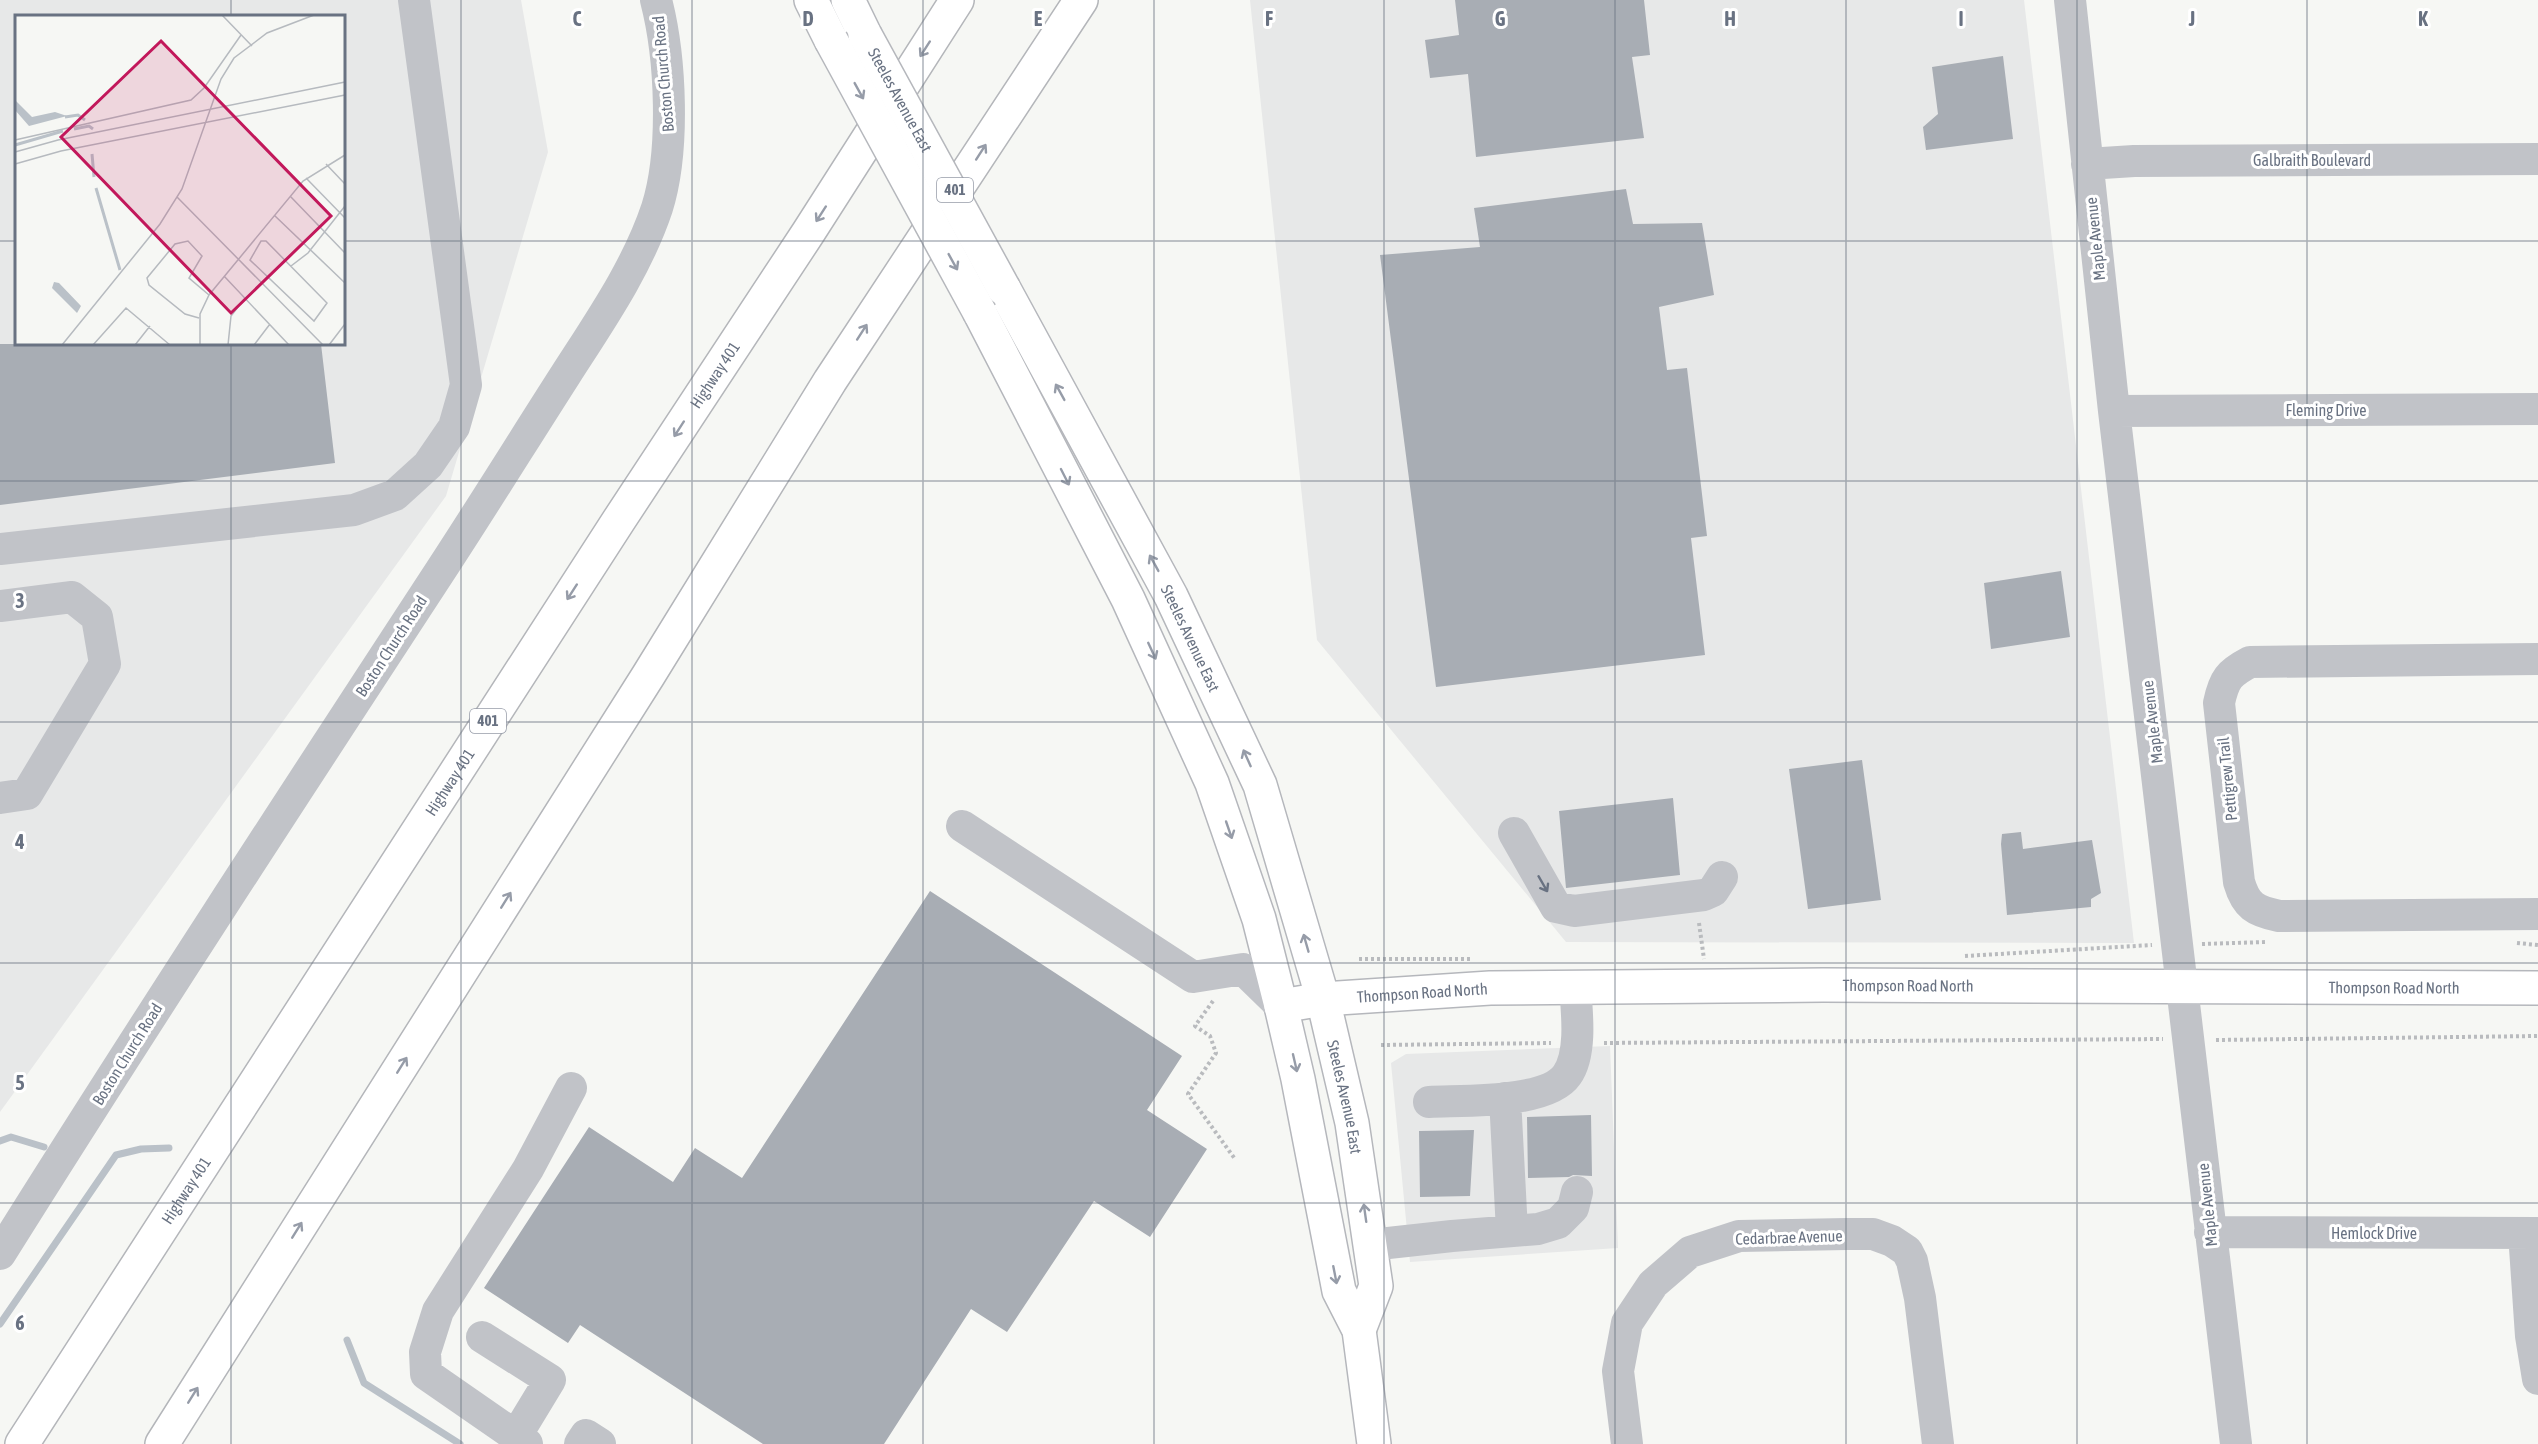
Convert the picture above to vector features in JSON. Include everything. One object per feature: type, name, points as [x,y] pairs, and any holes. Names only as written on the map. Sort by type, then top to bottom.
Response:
[{"type":"main road","name":"Steeles Avenue East","points":[[811,0],[980,313],[1128,599],[1212,783],[1259,919],[1281,1006],[1298,1079],[1339,1291],[1359,1330],[1374,1444]]},
{"type":"main road","name":"Steeles Avenue East","points":[[848,0],[1171,596],[1260,785],[1323,999],[1352,1122],[1376,1286],[1359,1330]]},
{"type":"main road","name":"Highway 401","points":[[22,1444],[957,0]]},
{"type":"main road","name":"401","points":[[162,1444],[648,676],[830,381],[1081,0]]},
{"type":"main road","name":"Thompson Road North","points":[[1281,1006],[1323,999],[1490,988],[2183,986],[2538,988]]},
{"type":"street","points":[[0,549],[354,510],[395,495],[428,465],[454,428],[466,385],[414,0]]},
{"type":"street","name":"Boston Church Road","points":[[0,1254],[221,906],[472,522],[614,299],[642,246],[658,206],[666,165],[670,124],[662,23],[656,0]]},
{"type":"street","name":"Maple Avenue","points":[[2070,0],[2114,411],[2236,1444]]},
{"type":"street","name":"Galbraith Boulevard","points":[[2087,164],[2134,161],[2538,159]]},
{"type":"street","name":"Fleming Drive","points":[[2114,411],[2538,409]]},
{"type":"street","points":[[0,606],[72,597],[97,617],[105,664],[27,794],[0,798]]},
{"type":"street","name":"Pettigrew Trail","points":[[2538,659],[2250,662],[2232,672],[2223,685],[2219,703],[2239,882],[2243,897],[2255,908],[2279,916],[2538,914]]},
{"type":"street","points":[[962,826],[1193,977],[1243,969],[1281,1006]]},
{"type":"street","points":[[1514,833],[1556,907],[1574,911],[1696,896],[1713,891],[1722,877]]},
{"type":"street","points":[[1429,1102],[1505,1098],[1547,1091],[1567,1074],[1576,1043],[1578,1026],[1575,987]]},
{"type":"street","points":[[482,1337],[550,1380],[521,1440],[426,1374],[425,1352],[438,1311],[528,1169],[570,1088]]},
{"type":"street","points":[[1505,1098],[1512,1231]]},
{"type":"street","points":[[1370,1245],[1538,1230],[1558,1223],[1573,1208],[1577,1192]]},
{"type":"street","name":"Hemlock Drive","points":[[2210,1232],[2531,1233]]},
{"type":"street","points":[[2531,1233],[2531,1336],[2538,1379]]},
{"type":"street","name":"Cedarbrae Avenue","points":[[1627,1444],[1618,1371],[1628,1323],[1653,1284],[1690,1252],[1739,1236],[1873,1234],[1892,1241],[1907,1251],[1912,1261],[1920,1298],[1938,1444]]},
{"type":"street","points":[[580,1444],[586,1435],[600,1444]]},
{"type":"path","points":[[1696,896],[1704,959]]},
{"type":"path","points":[[1956,956],[2096,947],[2268,942]]},
{"type":"path","points":[[2514,943],[2538,945]]},
{"type":"path","points":[[1359,959],[1479,959]]},
{"type":"path","points":[[1692,959],[1716,961]]},
{"type":"path","points":[[1234,971],[1195,1026],[1210,1036],[1216,1053],[1188,1094],[1235,1159]]},
{"type":"path","points":[[2216,1040],[2538,1036]]},
{"type":"path","points":[[1381,1045],[2163,1039]]},
{"type":"shaded area","points":[[0,0],[521,0],[548,152],[446,496],[0,1112]]},
{"type":"shaded area","points":[[1250,0],[2024,0],[2134,943],[1566,942],[1317,640]]},
{"type":"shaded area","points":[[1610,1046],[1618,1248],[1410,1262],[1391,1063],[1406,1054]]},
{"type":"building","points":[[1455,0],[1644,0],[1650,55],[1632,57],[1644,138],[1476,157],[1468,74],[1430,78],[1425,40],[1459,35]]},
{"type":"building","points":[[2003,56],[2013,139],[1926,150],[1923,127],[1938,114],[1932,67]]},
{"type":"building","points":[[1626,189],[1633,224],[1702,223],[1714,295],[1659,307],[1667,370],[1687,368],[1707,536],[1691,538],[1705,655],[1436,687],[1380,255],[1480,247],[1474,208]]},
{"type":"building","points":[[0,344],[321,345],[335,463],[0,505]]},
{"type":"building","points":[[2061,571],[2070,637],[1991,649],[1984,583]]},
{"type":"building","points":[[1862,760],[1881,900],[1808,909],[1789,769]]},
{"type":"building","points":[[1673,798],[1680,875],[1566,888],[1559,811]]},
{"type":"building","points":[[2021,832],[2023,849],[2092,840],[2101,893],[2091,899],[2091,907],[2007,915],[2002,834]]},
{"type":"building","points":[[930,891],[1182,1056],[1147,1110],[1207,1149],[1150,1237],[1094,1201],[1007,1332],[971,1309],[884,1444],[763,1444],[580,1325],[568,1343],[484,1288],[589,1127],[673,1182],[695,1148],[742,1178]]},
{"type":"building","points":[[1591,1115],[1592,1176],[1528,1178],[1527,1117]]},
{"type":"building","points":[[1474,1130],[1470,1196],[1420,1197],[1419,1131]]},
{"type":"waterway","points":[[0,1141],[11,1137],[44,1147]]},
{"type":"waterway","points":[[0,1324],[116,1155],[141,1149],[169,1148]]},
{"type":"waterway","points":[[347,1340],[364,1383],[460,1444]]}]
